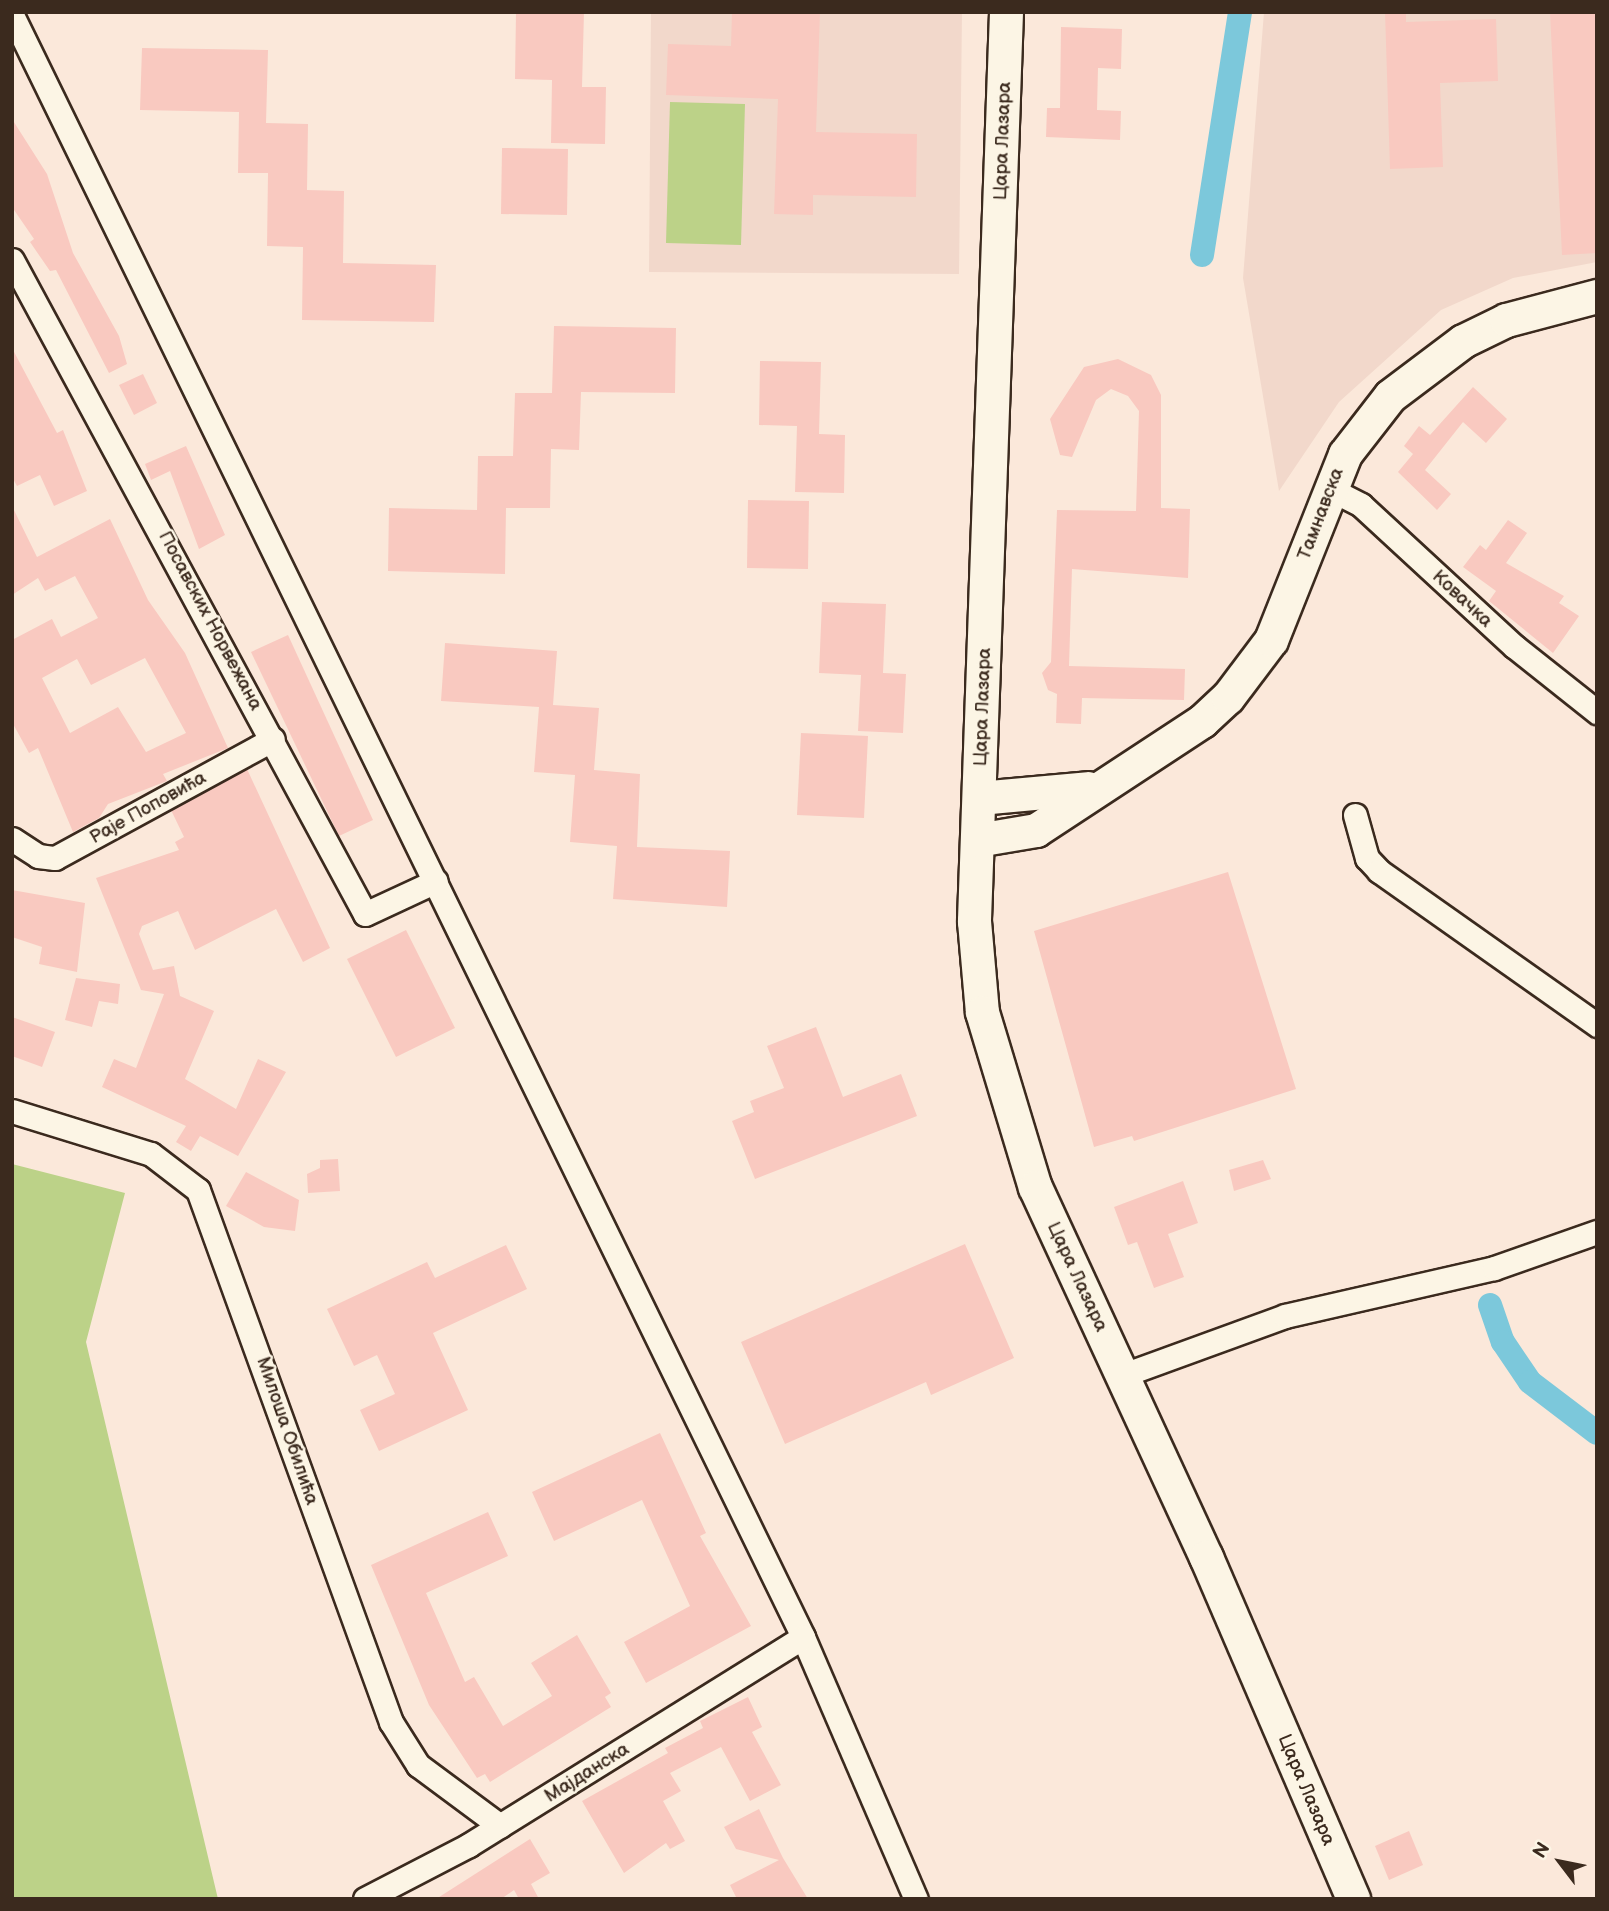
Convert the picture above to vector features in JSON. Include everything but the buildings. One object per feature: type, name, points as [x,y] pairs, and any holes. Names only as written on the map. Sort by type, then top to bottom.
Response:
[{"type":"main road","name":"Цара Лазара","points":[[1006,12],[977,840],[976,966],[991,1058],[1035,1187],[1123,1375],[1353,1899]]},
{"type":"main road","name":"Тамнавска","points":[[977,840],[1036,830],[1092,788],[1202,721],[1251,670],[1292,591],[1328,488],[1367,423],[1430,364],[1506,320],[1597,296]]},
{"type":"main road","points":[[979,798],[1092,788]]},
{"type":"street","points":[[12,15],[803,1637],[916,1899]]},
{"type":"street","name":"Посавских Норвежана","points":[[12,260],[274,739],[365,915],[436,880]]},
{"type":"street","name":"Ковачка","points":[[1328,488],[1361,505],[1490,625],[1597,712]]},
{"type":"street","name":"Раје Поповића","points":[[12,821],[18,841],[38,856],[55,858],[274,739]]},
{"type":"street","points":[[1355,815],[1367,858],[1379,872],[1597,1025]]},
{"type":"street","name":"Милоша Обилића","points":[[12,1111],[151,1154],[198,1191],[391,1722],[418,1765],[500,1826]]},
{"type":"street","points":[[1123,1375],[1285,1316],[1494,1268],[1597,1232]]},
{"type":"street","name":"Мајданска","points":[[365,1899],[500,1826],[803,1637]]},
{"type":"shaded area","points":[[651,12],[962,12],[959,274],[649,272]]},
{"type":"shaded area","points":[[1264,12],[1597,12],[1597,262],[1513,278],[1441,310],[1339,402],[1279,491],[1243,278]]},
{"type":"green space","points":[[670,102],[745,104],[741,245],[666,243]]},
{"type":"green space","points":[[12,1164],[125,1193],[86,1342],[218,1899],[12,1899]]},
{"type":"waterway","points":[[1202,255],[1240,12]]},
{"type":"waterway","points":[[1490,1305],[1503,1342],[1530,1382],[1597,1433]]}]
